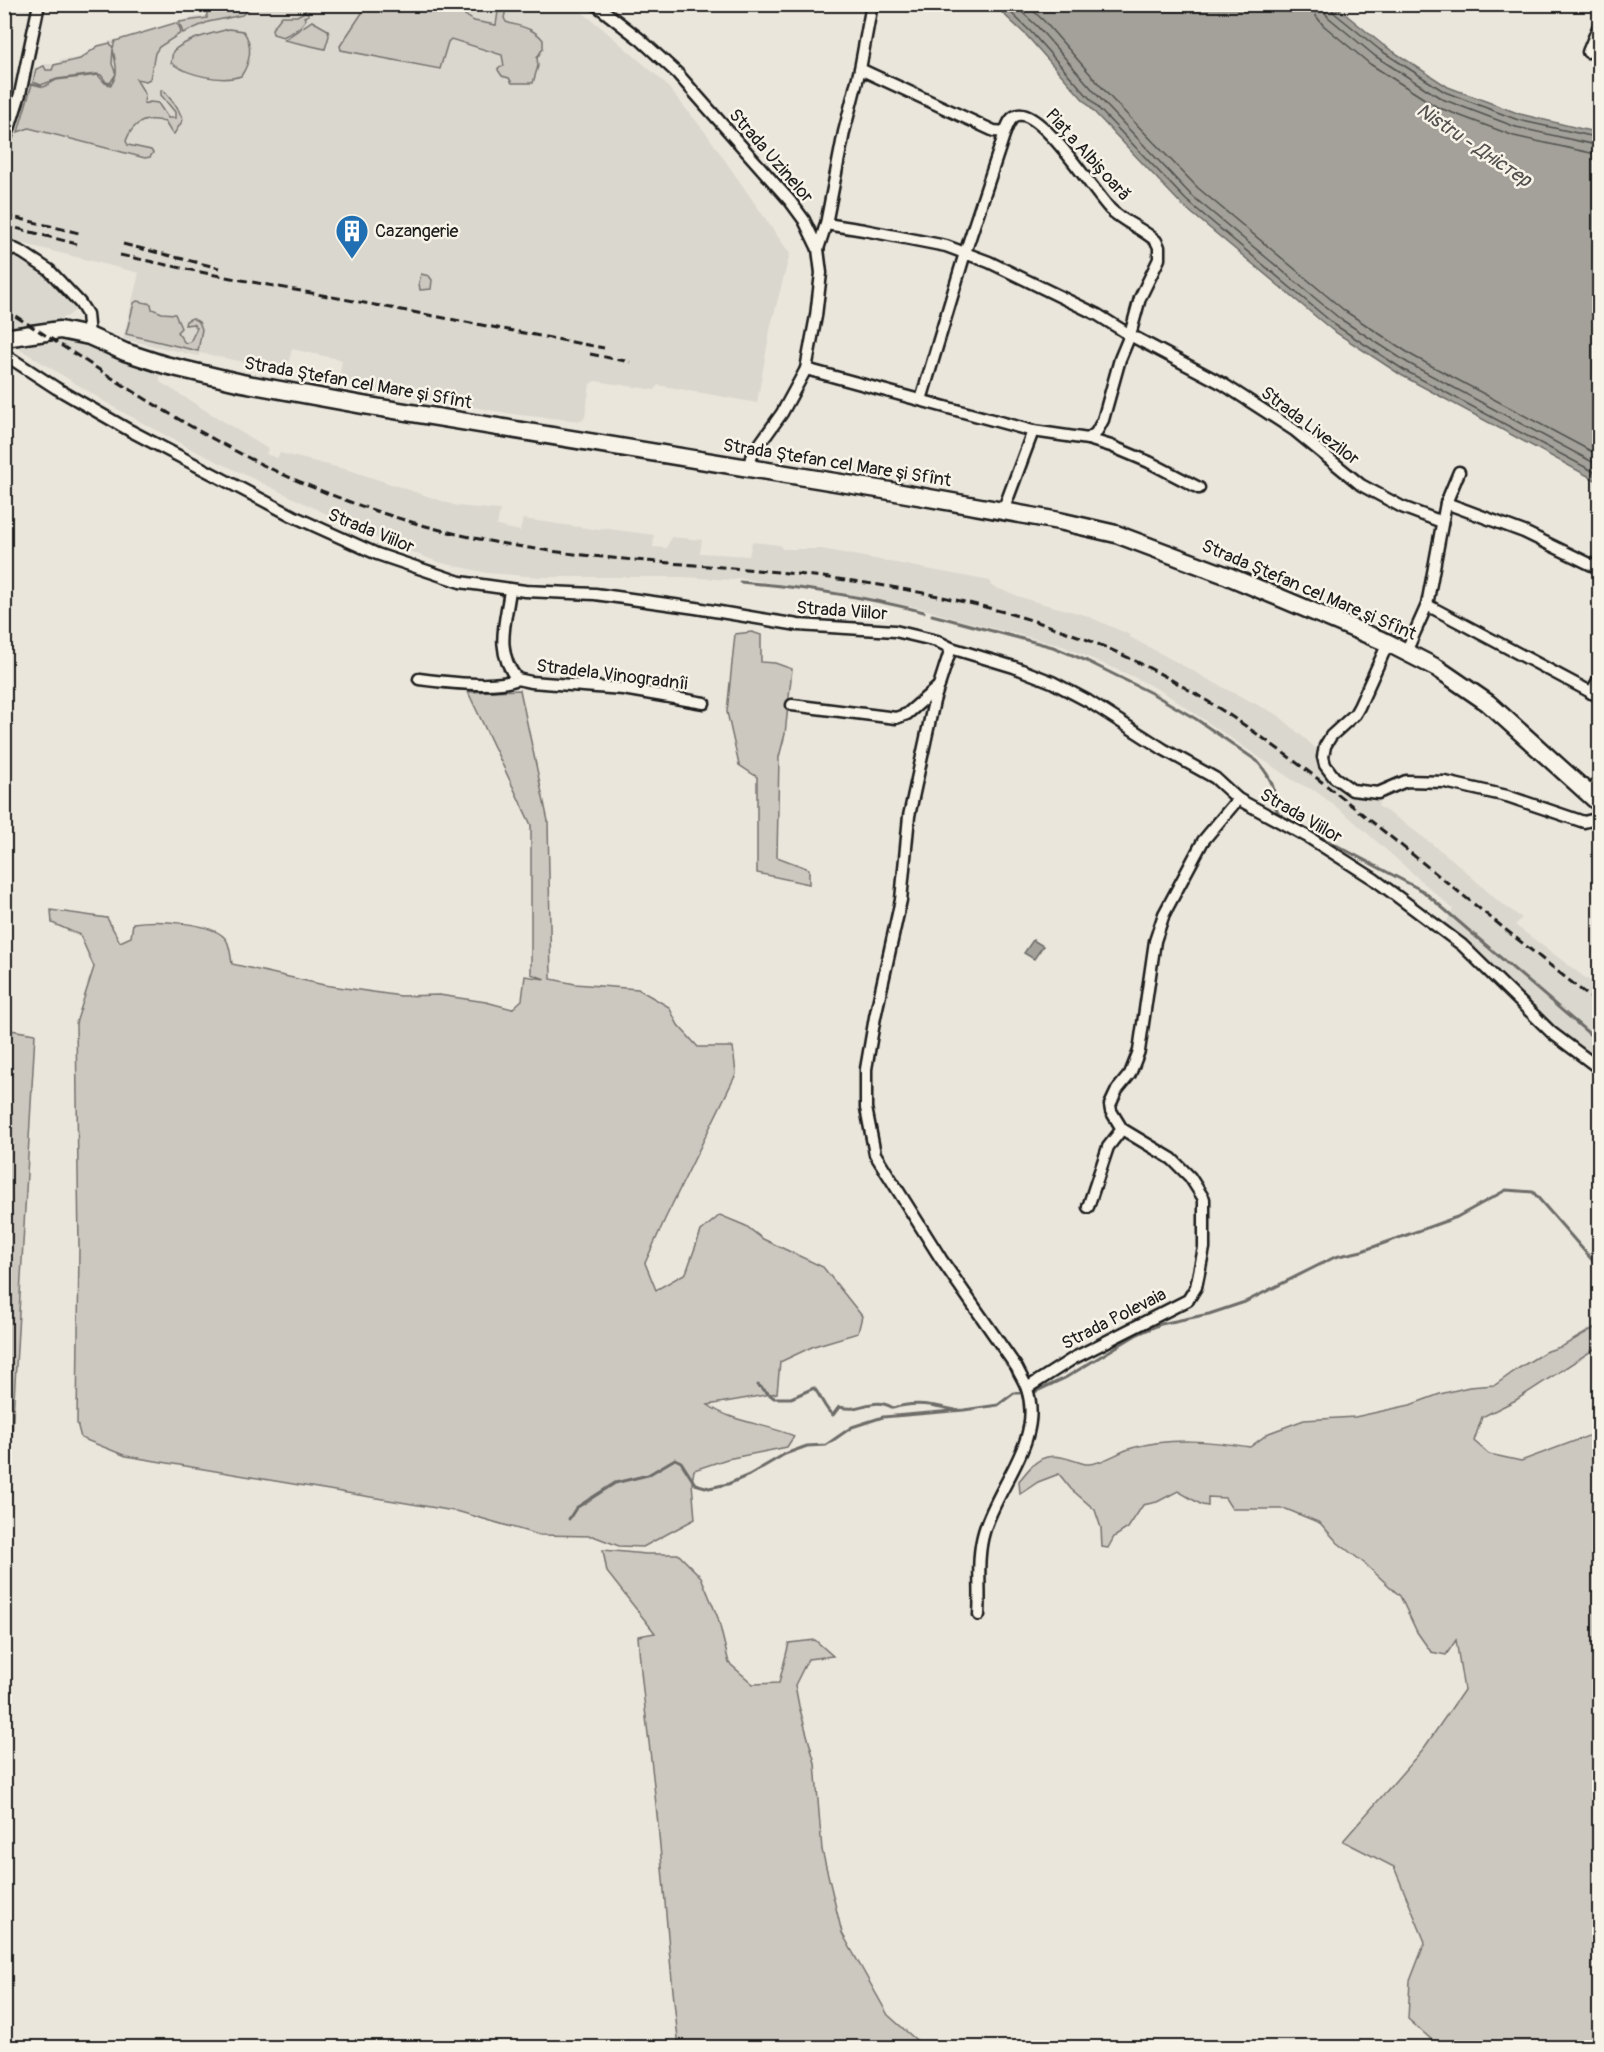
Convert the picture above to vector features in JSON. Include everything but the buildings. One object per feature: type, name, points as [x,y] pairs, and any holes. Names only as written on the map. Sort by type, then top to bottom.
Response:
[{"type":"main road","name":"Strada Ştefan cel Mare şi Sfînt","points":[[4,338],[60,330],[89,336],[125,352],[165,365],[242,384],[1003,511],[1091,528],[1146,544],[1406,652],[1455,679],[1488,703],[1594,799]]},
{"type":"street","points":[[4,145],[20,94],[39,4]]},
{"type":"street","name":"Strada Uzinelor","points":[[595,4],[641,40],[677,73],[790,201],[804,220],[818,249],[821,273],[806,369],[782,413],[752,454],[748,468]]},
{"type":"street","points":[[818,249],[826,224],[872,4]]},
{"type":"street","points":[[1588,52],[1599,23]]},
{"type":"street","points":[[860,69],[994,131],[1005,132],[965,253],[921,400]]},
{"type":"street","name":"Piața Albișoară","points":[[1005,132],[1010,120],[1017,115],[1034,118],[1049,132],[1112,211],[1151,236],[1159,247],[1159,258],[1140,298],[1130,335]]},
{"type":"street","name":"Strada Livezilor","points":[[826,224],[946,246],[989,262],[1098,315],[1130,335],[1223,384],[1294,430],[1361,485],[1402,507],[1442,522]]},
{"type":"street","points":[[4,244],[49,270],[80,303],[87,314],[89,336]]},
{"type":"street","points":[[1088,439],[1096,433],[1103,420],[1120,360],[1130,335]]},
{"type":"street","name":"Strada Viilor","points":[[4,354],[56,388],[129,430],[349,543],[460,582],[510,590],[595,594],[798,625],[894,631],[920,635],[951,648],[1014,667],[1075,693],[1163,749],[1215,778],[1238,799],[1346,861],[1435,924],[1462,945],[1552,1033],[1599,1069]]},
{"type":"street","points":[[806,369],[1033,431],[1088,439],[1149,462],[1199,488]]},
{"type":"street","points":[[1003,511],[1033,431]]},
{"type":"street","points":[[1406,652],[1428,605],[1446,503],[1459,472]]},
{"type":"street","points":[[1446,503],[1516,528],[1599,569]]},
{"type":"street","name":"Stradela Vinogradnîi","points":[[510,590],[502,632],[503,647],[517,679]]},
{"type":"street","points":[[1428,605],[1595,695],[1599,677]]},
{"type":"street","points":[[1388,643],[1359,707],[1352,717],[1331,736],[1325,746],[1323,757],[1325,765],[1334,777],[1352,790],[1378,793],[1406,781],[1445,782],[1507,796],[1584,822],[1599,818]]},
{"type":"street","points":[[951,648],[918,769],[909,816],[901,900],[866,1069],[866,1108],[875,1154],[941,1259],[1017,1368],[1027,1388],[1030,1411],[1025,1443],[989,1519],[982,1541],[979,1615]]},
{"type":"street","name":"Stradela Vinogradnîi","points":[[418,679],[495,683],[517,679],[623,689],[704,703]]},
{"type":"street","points":[[792,705],[896,718],[907,714],[939,686]]},
{"type":"street","points":[[1594,799],[1599,780]]},
{"type":"street","points":[[1088,1207],[1104,1154],[1122,1129],[1114,1119],[1110,1105],[1117,1090],[1130,1074],[1139,1051],[1155,941],[1160,924],[1203,841],[1238,799]]},
{"type":"street","name":"Strada Polevaia","points":[[1027,1388],[1074,1358],[1188,1300],[1196,1287],[1204,1248],[1204,1199],[1190,1177],[1172,1159],[1135,1139],[1122,1129]]},
{"type":"shaded area","points":[[292,4],[572,4],[603,29],[663,81],[706,133],[790,254],[771,325],[757,403],[658,385],[655,390],[595,381],[590,384],[585,417],[582,421],[519,415],[338,383],[342,360],[292,349],[287,371],[200,353],[198,356],[123,339],[139,273],[5,239],[5,176],[33,69],[46,64],[59,64],[59,60],[79,58],[98,45],[193,17],[207,16],[207,11],[245,5],[278,5],[287,9]]},
{"type":"shaded area","points":[[368,4],[460,5],[459,11],[474,21],[496,25],[499,5],[507,5],[504,18],[506,22],[531,30],[543,40],[543,48],[537,58],[538,66],[533,83],[512,83],[509,78],[502,76],[498,68],[504,66],[502,55],[451,39],[440,69],[341,50],[340,46]]},
{"type":"shaded area","points":[[243,5],[254,5],[242,15],[208,22],[183,33],[179,22],[207,18],[207,11],[224,10]]},
{"type":"shaded area","points":[[306,11],[309,15],[304,17],[306,19],[296,30],[283,37],[273,34],[272,29],[282,16],[297,16]]},
{"type":"shaded area","points":[[312,21],[328,30],[329,36],[325,49],[284,40]]},
{"type":"shaded area","points":[[175,23],[179,26],[181,33],[159,47],[155,53],[150,79],[146,81],[136,79],[145,94],[144,104],[158,103],[168,118],[175,118],[175,112],[161,95],[161,90],[163,90],[177,107],[183,120],[174,134],[165,122],[158,120],[146,120],[132,129],[126,141],[128,145],[151,150],[153,153],[150,157],[145,158],[29,128],[18,132],[32,84],[44,87],[56,80],[98,75],[105,83],[111,85],[116,75],[110,83],[106,82],[101,75],[96,74],[57,79],[41,85],[33,82],[36,69],[44,66],[46,70],[52,70],[54,65],[80,59],[98,46],[110,43],[113,48],[115,41]],"holes":[[[113,49],[116,63],[116,74],[112,64]]]},
{"type":"shaded area","points":[[229,29],[243,31],[249,42],[250,54],[241,76],[224,79],[205,77],[171,63],[173,51],[179,47],[200,37]]},
{"type":"shaded area","points":[[4,248],[42,269],[78,308],[68,316],[55,320],[69,338],[160,374],[160,382],[268,449],[266,454],[277,458],[280,453],[352,471],[457,506],[500,510],[497,526],[520,531],[523,519],[654,535],[653,547],[667,548],[671,537],[702,540],[700,553],[749,556],[752,542],[780,545],[782,549],[822,549],[990,581],[991,586],[1029,600],[1085,615],[1130,635],[1278,715],[1327,758],[1329,764],[1353,784],[1380,801],[1378,806],[1453,860],[1498,901],[1522,918],[1515,925],[1599,988],[1599,1061],[1560,1033],[1493,966],[1445,925],[1453,909],[1349,817],[1317,792],[1294,781],[1163,692],[1134,677],[1060,645],[921,608],[840,593],[738,578],[733,580],[683,577],[540,577],[487,573],[438,562],[381,540],[187,447],[117,409],[18,348],[31,345],[5,324]]},
{"type":"shaded area","points":[[421,274],[429,276],[432,280],[431,289],[420,290]]},
{"type":"shaded area","points":[[137,301],[151,304],[152,309],[162,313],[175,314],[181,328],[177,332],[185,343],[190,342],[197,328],[193,324],[185,325],[186,321],[192,318],[199,322],[202,329],[198,351],[126,334],[134,303]]},
{"type":"shaded area","points":[[752,632],[761,635],[761,662],[775,663],[792,669],[785,734],[779,757],[777,857],[809,869],[809,884],[757,873],[757,777],[739,765],[727,712],[735,634]]},
{"type":"shaded area","points":[[520,690],[548,821],[551,979],[575,984],[638,989],[669,1007],[678,1025],[698,1047],[733,1047],[736,1074],[645,1263],[656,1290],[686,1273],[701,1231],[720,1215],[746,1226],[763,1239],[823,1267],[862,1316],[858,1333],[814,1346],[780,1362],[777,1393],[708,1405],[738,1419],[794,1436],[787,1447],[727,1459],[694,1470],[692,1483],[695,1519],[643,1547],[619,1546],[593,1536],[539,1535],[460,1512],[126,1456],[81,1438],[77,1423],[79,1247],[76,1023],[94,967],[80,935],[52,923],[51,910],[107,918],[120,942],[131,937],[133,923],[183,923],[221,934],[230,949],[232,964],[324,985],[401,996],[439,995],[486,1002],[512,1009],[522,1000],[525,976],[545,979],[531,974],[531,825],[468,692]]},
{"type":"shaded area","points":[[4,1029],[35,1034],[12,1435],[4,1434]]},
{"type":"shaded area","points":[[1599,1325],[1599,1346],[1516,1400],[1482,1417],[1474,1441],[1489,1454],[1521,1461],[1599,1432],[1599,2047],[1440,2047],[1408,2019],[1410,1981],[1425,1942],[1394,1867],[1343,1841],[1424,1748],[1464,1690],[1456,1640],[1446,1655],[1431,1652],[1417,1632],[1400,1596],[1338,1543],[1320,1523],[1286,1509],[1232,1509],[1225,1498],[1208,1497],[1208,1506],[1202,1505],[1178,1491],[1157,1502],[1143,1505],[1128,1528],[1114,1537],[1108,1548],[1102,1547],[1101,1528],[1095,1510],[1071,1489],[1059,1474],[1038,1482],[1020,1494],[1019,1481],[1036,1462],[1047,1457],[1062,1457],[1087,1464],[1100,1462],[1132,1448],[1176,1441],[1250,1447],[1269,1433],[1304,1420],[1355,1417],[1410,1405],[1469,1387],[1495,1385],[1545,1352],[1563,1346]]},
{"type":"shaded area","points":[[603,1550],[678,1554],[701,1577],[718,1618],[729,1663],[753,1684],[779,1683],[789,1643],[815,1640],[833,1656],[808,1659],[795,1685],[815,1763],[822,1850],[842,1933],[888,2015],[924,2047],[679,2047],[638,1636],[655,1633],[607,1572]]},
{"type":"water","name":"Nistru - Дністер","points":[[994,5],[1334,5],[1383,45],[1448,87],[1520,114],[1599,133],[1599,482],[1401,375],[1332,330],[1182,205],[1096,114],[1027,36]]},
{"type":"water","points":[[1033,940],[1043,946],[1034,959],[1024,953]]},
{"type":"waterway","points":[[740,582],[832,593],[924,612]]},
{"type":"waterway","points":[[932,615],[1053,647],[1153,694],[1196,719],[1257,761],[1270,780],[1275,806],[1281,816],[1423,891],[1600,1043]]},
{"type":"waterway","points":[[1035,1392],[1065,1378],[1136,1335],[1161,1324],[1209,1314],[1245,1302],[1335,1257],[1362,1251],[1457,1217],[1506,1190],[1533,1192],[1600,1269]]},
{"type":"waterway","points":[[758,1385],[774,1398],[791,1398],[814,1388],[833,1415],[839,1407],[852,1408],[878,1403],[893,1408],[916,1404],[955,1410]]},
{"type":"waterway","points":[[569,1519],[576,1508],[615,1483],[648,1475],[675,1459],[681,1462],[695,1484],[709,1488],[728,1484],[749,1475],[785,1454],[807,1446],[826,1445],[852,1427],[883,1417],[998,1405],[1014,1393],[1019,1393]]},
{"type":"railway","points":[[4,215],[79,233]]},
{"type":"railway","points":[[4,225],[77,244]]},
{"type":"railway","points":[[123,244],[219,268]]},
{"type":"railway","points":[[120,255],[604,348]]},
{"type":"railway","points":[[4,309],[136,393],[217,441],[317,489],[386,514],[458,534],[530,548],[603,557],[787,573],[897,588],[1005,612],[1075,635],[1120,654],[1205,699],[1284,753],[1600,1005]]},
{"type":"railway","points":[[590,354],[630,362]]},
{"type":"place","name":"Cazangerie","points":[[352,260]]}]
